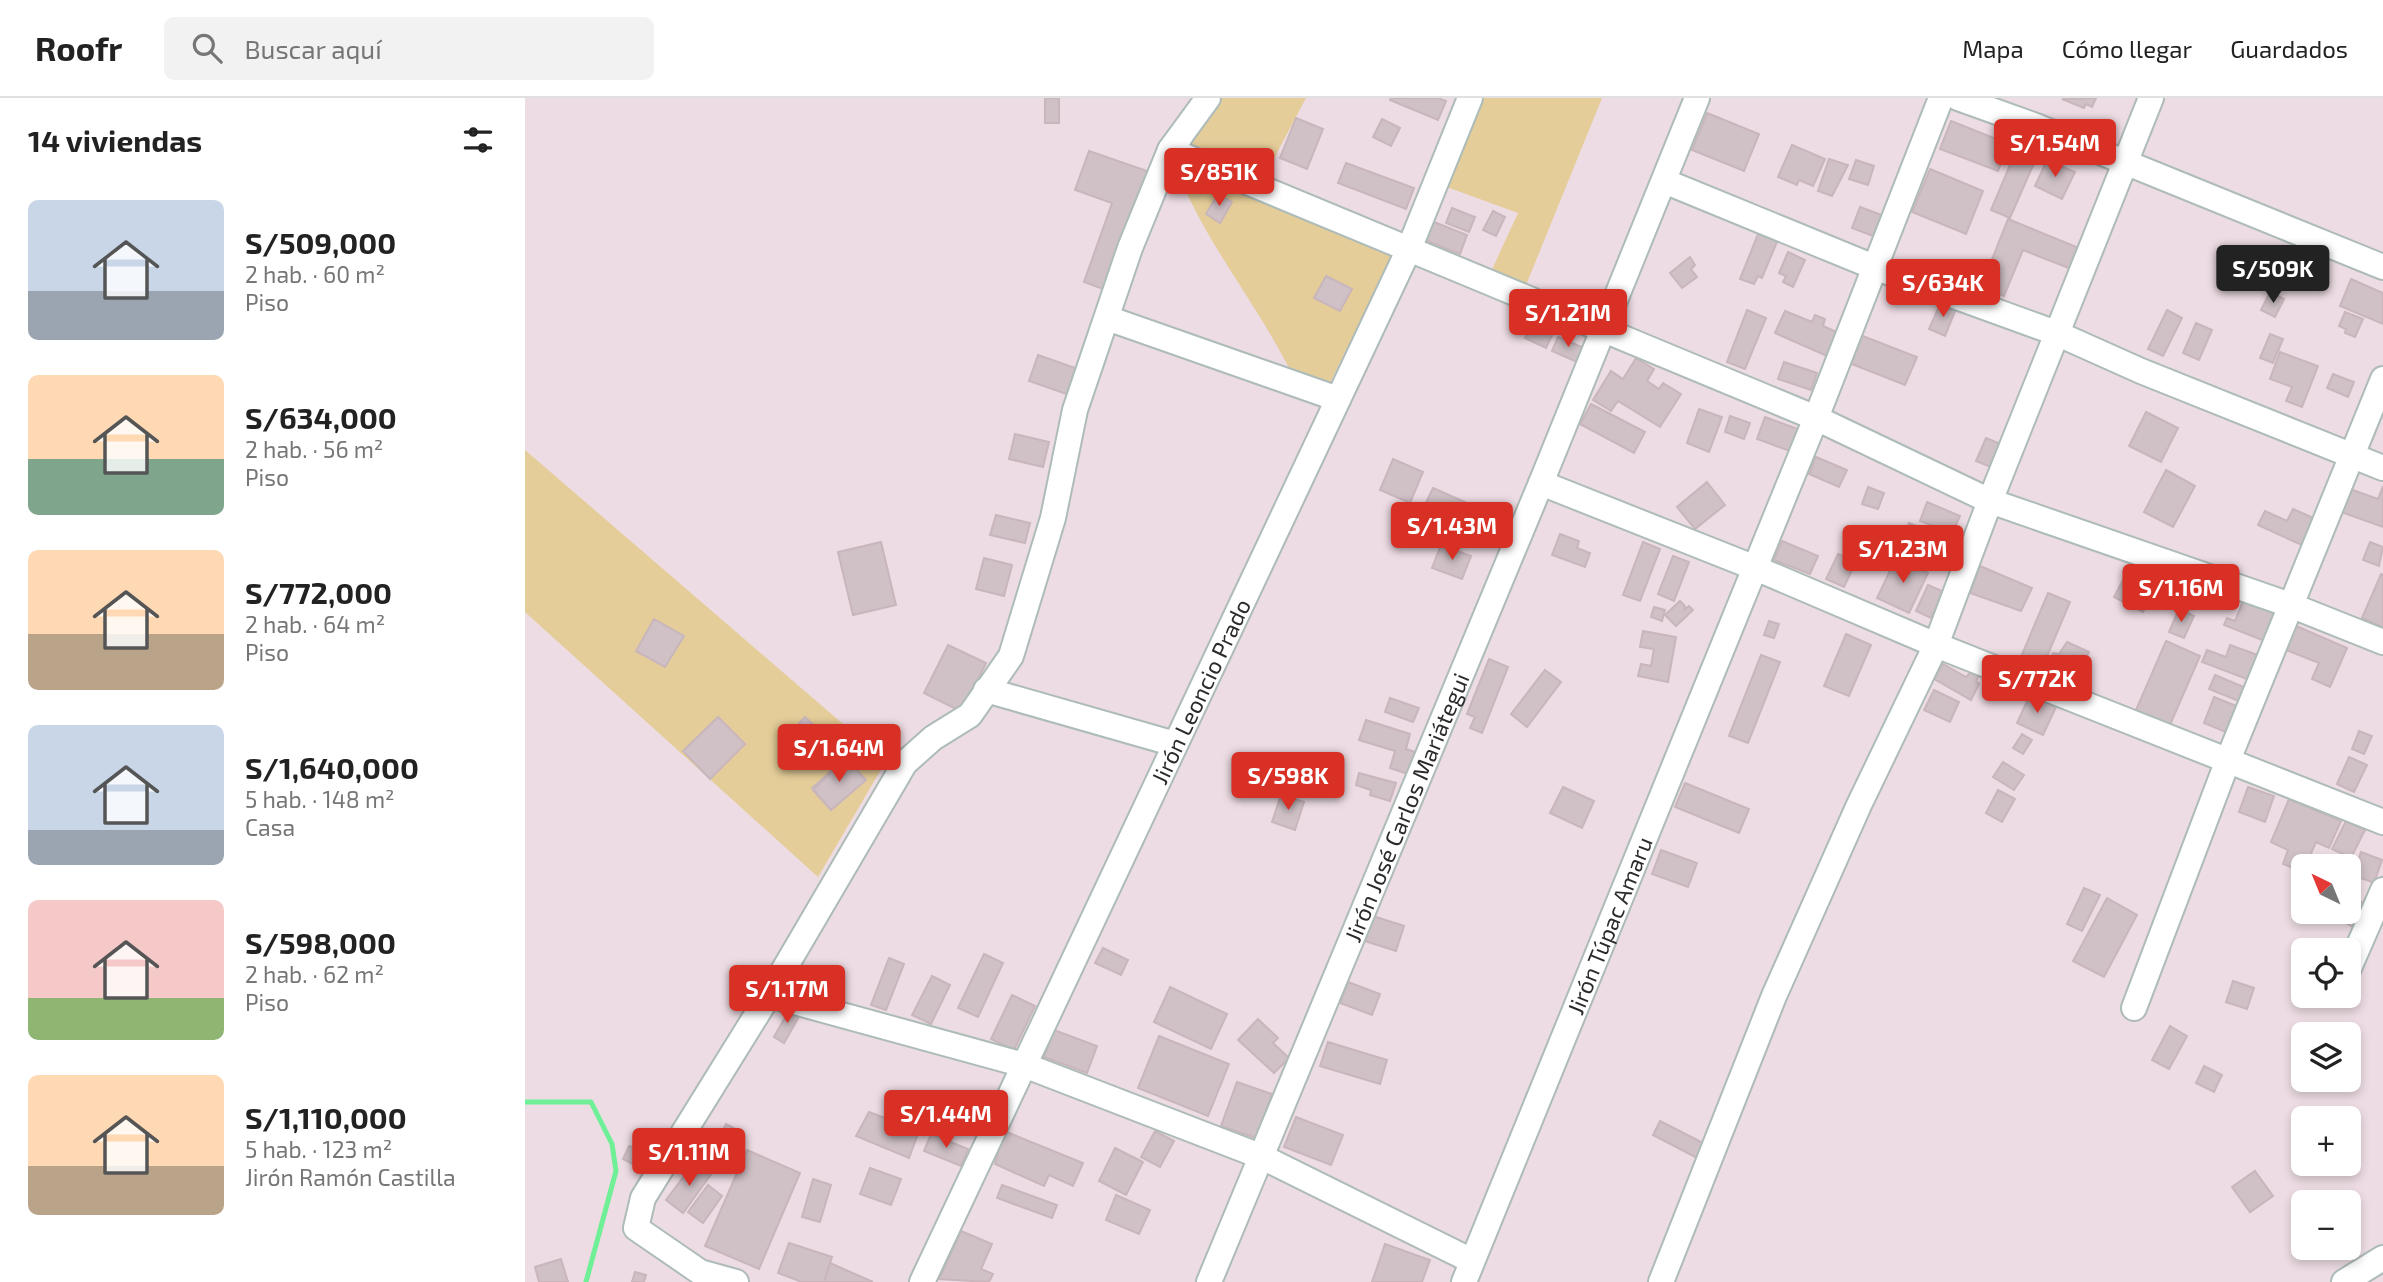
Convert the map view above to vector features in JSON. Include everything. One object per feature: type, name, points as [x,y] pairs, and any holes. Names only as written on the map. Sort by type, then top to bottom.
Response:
[{"type":"street","points":[[736,1282],[700,1272],[636,1228],[643,1198],[769,995],[905,763],[933,738],[970,715],[1011,656],[1053,517],[1075,410],[1107,317],[1170,150],[1208,98]]},
{"type":"street","name":"Jirón Leoncio Prado","points":[[922,1282],[1409,249],[1470,98]]},
{"type":"street","name":"Jirón José Carlos Mariátegui","points":[[1209,1282],[1541,483],[1697,98]]},
{"type":"street","name":"Jirón Túpac Amaru","points":[[1468,1272],[1753,567],[1816,418],[1941,98]]},
{"type":"street","points":[[1958,98],[2383,267]]},
{"type":"street","points":[[1661,1282],[1774,996],[1859,805],[1937,645],[1990,501],[2151,98]]},
{"type":"street","points":[[1170,150],[1816,418],[1990,501],[2290,605],[2383,642]]},
{"type":"street","points":[[1664,181],[1874,267],[2056,333],[2141,371],[2383,468]]},
{"type":"street","points":[[1107,317],[1338,399]]},
{"type":"street","points":[[2134,1008],[2228,760],[2383,379]]},
{"type":"street","points":[[1541,483],[1753,567],[1937,645],[2383,822]]},
{"type":"street","points":[[986,690],[1175,744]]},
{"type":"street","points":[[2361,940],[2383,890]]},
{"type":"street","points":[[769,995],[1024,1065],[1260,1156],[1468,1272]]},
{"type":"street","points":[[769,995],[1024,1065]]},
{"type":"street","points":[[2344,1282],[2383,1258]]},
{"type":"shaded area","points":[[1209,98],[1306,98],[1262,181],[1179,147]]},
{"type":"shaded area","points":[[1479,98],[1602,98],[1524,290],[1489,276],[1518,213],[1444,186]]},
{"type":"shaded area","points":[[1173,158],[1393,254],[1327,389],[1292,374],[1197,213]]},
{"type":"shaded area","points":[[525,450],[886,761],[818,877],[525,612]]},
{"type":"building","points":[[1045,98],[1059,98],[1059,123],[1045,123]]},
{"type":"building","points":[[1438,98],[1446,101],[1438,120],[1390,100]]},
{"type":"building","points":[[2096,98],[2092,107],[2086,104],[2084,108],[2062,99]]},
{"type":"building","points":[[1707,113],[1759,134],[1744,171],[1692,150]]},
{"type":"building","points":[[1296,118],[1323,129],[1307,169],[1280,158]]},
{"type":"building","points":[[1382,119],[1400,128],[1391,146],[1373,137]]},
{"type":"building","points":[[1951,121],[2009,144],[1998,171],[1940,149]]},
{"type":"building","points":[[1792,145],[1825,159],[1813,186],[1799,180],[1797,185],[1778,177]]},
{"type":"building","points":[[2018,146],[2038,154],[2010,218],[1991,210]]},
{"type":"building","points":[[1089,151],[1153,173],[1111,292],[1084,282],[1112,203],[1075,190]]},
{"type":"building","points":[[1829,159],[1848,165],[1832,196],[1818,191]]},
{"type":"building","points":[[1856,160],[1874,166],[1868,185],[1849,179]]},
{"type":"building","points":[[2047,160],[2075,172],[2062,199],[2035,186]]},
{"type":"building","points":[[1346,163],[1414,188],[1406,209],[1338,183]]},
{"type":"building","points":[[1930,169],[1983,191],[1966,234],[1912,212]]},
{"type":"building","points":[[1218,194],[1232,202],[1220,223],[1206,214]]},
{"type":"building","points":[[1860,207],[1882,215],[1873,236],[1852,228]]},
{"type":"building","points":[[1452,208],[1475,217],[1469,232],[1446,223]]},
{"type":"building","points":[[1493,211],[1505,217],[1496,236],[1483,230]]},
{"type":"building","points":[[2008,219],[2079,248],[2071,269],[2023,250],[2004,296],[1981,287]]},
{"type":"building","points":[[1429,220],[1467,235],[1460,254],[1422,239]]},
{"type":"building","points":[[1760,229],[1779,237],[1762,278],[1758,276],[1754,284],[1740,279]]},
{"type":"building","points":[[1788,252],[1805,260],[1793,287],[1783,282],[1786,276],[1779,273]]},
{"type":"building","points":[[1690,257],[1695,265],[1691,269],[1697,277],[1682,288],[1670,273]]},
{"type":"building","points":[[1326,276],[1352,289],[1340,311],[1314,298]]},
{"type":"building","points":[[2351,279],[2383,293],[2383,324],[2340,306]]},
{"type":"building","points":[[2270,292],[2284,299],[2275,317],[2261,310]]},
{"type":"building","points":[[1941,302],[1956,309],[1945,336],[1929,329]]},
{"type":"building","points":[[1747,310],[1766,318],[1745,369],[1727,362]]},
{"type":"building","points":[[2167,310],[2182,318],[2163,356],[2148,349]]},
{"type":"building","points":[[1785,311],[1812,322],[1815,315],[1825,319],[1823,326],[1839,333],[1834,359],[1775,333]]},
{"type":"building","points":[[2345,312],[2363,319],[2355,337],[2345,333],[2346,329],[2339,326]]},
{"type":"building","points":[[1534,317],[1556,327],[1546,348],[1525,338]]},
{"type":"building","points":[[2196,323],[2212,330],[2199,360],[2183,353]]},
{"type":"building","points":[[2270,334],[2283,339],[2273,363],[2260,358]]},
{"type":"building","points":[[1860,335],[1917,357],[1905,385],[1849,363]]},
{"type":"building","points":[[1558,337],[1584,348],[1577,362],[1552,351]]},
{"type":"building","points":[[2280,352],[2318,366],[2302,407],[2286,401],[2292,387],[2270,379]]},
{"type":"building","points":[[1038,355],[1084,371],[1075,397],[1029,381]]},
{"type":"building","points":[[1636,358],[1654,369],[1647,381],[1659,389],[1663,383],[1681,394],[1660,427],[1618,401],[1611,411],[1593,400],[1611,371],[1623,379]]},
{"type":"building","points":[[1784,362],[1817,373],[1811,390],[1778,379]]},
{"type":"building","points":[[2333,374],[2354,382],[2348,397],[2327,388]]},
{"type":"building","points":[[1591,404],[1645,432],[1634,453],[1580,424]]},
{"type":"building","points":[[1699,409],[1722,417],[1709,452],[1687,443]]},
{"type":"building","points":[[2146,412],[2178,428],[2161,462],[2129,446]]},
{"type":"building","points":[[1730,416],[1750,423],[1744,439],[1725,432]]},
{"type":"building","points":[[1765,417],[1798,429],[1790,451],[1757,439]]},
{"type":"building","points":[[1015,434],[1049,442],[1043,467],[1009,459]]},
{"type":"building","points":[[1986,438],[2003,445],[1993,468],[1976,461]]},
{"type":"building","points":[[1816,457],[1847,470],[1839,487],[1809,474]]},
{"type":"building","points":[[1393,459],[1423,472],[1410,503],[1380,490]]},
{"type":"building","points":[[2166,470],[2195,486],[2173,527],[2144,512]]},
{"type":"building","points":[[1707,482],[1725,505],[1695,529],[1677,507]]},
{"type":"building","points":[[2383,486],[2383,527],[2341,512],[2350,489],[2378,499]]},
{"type":"building","points":[[1868,487],[1884,493],[1878,509],[1862,504]]},
{"type":"building","points":[[1433,488],[1465,502],[1452,532],[1419,517]]},
{"type":"building","points":[[1927,502],[1960,516],[1952,533],[1920,521]]},
{"type":"building","points":[[2293,509],[2318,520],[2306,547],[2258,525],[2265,511],[2287,521]]},
{"type":"building","points":[[996,515],[1030,523],[1025,543],[990,535]]},
{"type":"building","points":[[1909,523],[1942,537],[1934,555],[1901,541]]},
{"type":"building","points":[[1560,534],[1579,541],[1577,548],[1590,553],[1585,567],[1552,555]]},
{"type":"building","points":[[1782,541],[1818,556],[1810,574],[1774,560]]},
{"type":"building","points":[[881,542],[896,605],[853,615],[838,552]]},
{"type":"building","points":[[1643,542],[1660,549],[1640,601],[1623,595]]},
{"type":"building","points":[[2370,542],[2383,547],[2379,566],[2363,560]]},
{"type":"building","points":[[1441,545],[1471,556],[1462,579],[1432,568]]},
{"type":"building","points":[[1838,554],[1856,562],[1844,587],[1826,579]]},
{"type":"building","points":[[1673,556],[1689,562],[1674,601],[1658,594]]},
{"type":"building","points":[[984,558],[1012,565],[1004,596],[976,589]]},
{"type":"building","points":[[1896,558],[1928,573],[1909,613],[1877,598]]},
{"type":"building","points":[[2132,563],[2161,579],[2143,612],[2114,597]]},
{"type":"building","points":[[1980,566],[2032,588],[2021,611],[1970,593]]},
{"type":"building","points":[[2381,574],[2383,575],[2383,627],[2362,618]]},
{"type":"building","points":[[1928,585],[1944,592],[1931,618],[1916,611]]},
{"type":"building","points":[[2048,593],[2070,602],[2043,666],[2021,657]]},
{"type":"building","points":[[1680,601],[1685,606],[1684,610],[1689,606],[1693,610],[1676,626],[1665,615]]},
{"type":"building","points":[[2243,601],[2278,614],[2267,642],[2224,625],[2227,618],[2235,621]]},
{"type":"building","points":[[1654,607],[1665,610],[1662,621],[1651,617]]},
{"type":"building","points":[[2179,609],[2194,616],[2184,638],[2169,632]]},
{"type":"building","points":[[654,619],[684,636],[665,667],[636,651]]},
{"type":"building","points":[[1769,621],[1779,624],[1774,638],[1764,635]]},
{"type":"building","points":[[2294,625],[2347,648],[2330,687],[2312,679],[2319,663],[2284,649]]},
{"type":"building","points":[[1643,631],[1676,637],[1668,682],[1638,676],[1641,664],[1651,666],[1654,649],[1640,647]]},
{"type":"building","points":[[1846,634],[1871,645],[1849,696],[1824,686]]},
{"type":"building","points":[[2166,641],[2200,656],[2170,725],[2136,710]]},
{"type":"building","points":[[2067,642],[2089,652],[2075,682],[2045,670],[2053,653],[2059,654]]},
{"type":"building","points":[[948,645],[986,663],[962,712],[924,693]]},
{"type":"building","points":[[2230,645],[2261,656],[2252,681],[2202,662],[2207,650],[2226,657]]},
{"type":"building","points":[[1761,655],[1780,662],[1748,743],[1729,736]]},
{"type":"building","points":[[1489,659],[1508,667],[1482,733],[1470,728],[1475,717],[1467,714]]},
{"type":"building","points":[[1943,664],[1966,677],[1977,667],[1981,671],[1976,681],[1979,684],[1971,700],[1934,679]]},
{"type":"building","points":[[1545,670],[1561,682],[1527,727],[1511,714]]},
{"type":"building","points":[[2215,675],[2246,688],[2241,702],[2209,689]]},
{"type":"building","points":[[1934,690],[1959,702],[1950,722],[1924,710]]},
{"type":"building","points":[[2030,695],[2056,707],[2043,735],[2017,723]]},
{"type":"building","points":[[2214,697],[2239,707],[2228,733],[2204,723]]},
{"type":"building","points":[[1390,698],[1419,708],[1413,722],[1385,712]]},
{"type":"building","points":[[718,717],[745,744],[710,779],[683,751]]},
{"type":"building","points":[[805,717],[825,736],[804,759],[784,740]]},
{"type":"building","points":[[1366,720],[1410,734],[1406,749],[1415,752],[1408,774],[1390,768],[1395,751],[1359,740]]},
{"type":"building","points":[[2359,731],[2372,736],[2364,754],[2352,749]]},
{"type":"building","points":[[2022,734],[2032,740],[2023,754],[2013,748]]},
{"type":"building","points":[[2349,757],[2367,765],[2354,792],[2337,784]]},
{"type":"building","points":[[846,758],[866,780],[831,810],[812,788]]},
{"type":"building","points":[[846,758],[866,780],[831,810],[813,790]]},
{"type":"building","points":[[2003,762],[2024,775],[2014,790],[1993,777]]},
{"type":"building","points":[[1359,773],[1396,783],[1390,801],[1370,795],[1371,790],[1356,785]]},
{"type":"building","points":[[1685,783],[1749,809],[1739,833],[1675,807]]},
{"type":"building","points":[[1563,787],[1594,801],[1582,828],[1550,813]]},
{"type":"building","points":[[2248,787],[2274,796],[2265,822],[2239,812]]},
{"type":"building","points":[[1998,790],[2015,799],[2002,822],[1986,813]]},
{"type":"building","points":[[1281,795],[1304,802],[1295,830],[1272,822]]},
{"type":"building","points":[[2289,799],[2341,821],[2329,848],[2316,842],[2311,854],[2291,854],[2291,867],[2283,864],[2288,850],[2271,842]]},
{"type":"building","points":[[2346,821],[2365,830],[2353,854],[2343,854],[2332,849]]},
{"type":"building","points":[[1661,850],[1697,863],[1688,887],[1652,874]]},
{"type":"building","points":[[2361,852],[2382,860],[2374,883],[2361,878]]},
{"type":"building","points":[[2084,888],[2100,895],[2082,931],[2067,924]]},
{"type":"building","points":[[2107,898],[2137,915],[2104,977],[2073,961]]},
{"type":"building","points":[[2361,902],[2371,908],[2358,930],[2348,924],[2361,924]]},
{"type":"building","points":[[1373,916],[1404,926],[1396,951],[1365,941]]},
{"type":"building","points":[[1103,948],[1128,960],[1121,975],[1095,963]]},
{"type":"building","points":[[984,954],[1003,963],[978,1017],[958,1008]]},
{"type":"building","points":[[984,954],[1003,963],[978,1017],[958,1008]]},
{"type":"building","points":[[889,958],[904,964],[886,1010],[871,1005]]},
{"type":"building","points":[[932,976],[950,985],[931,1024],[912,1015]]},
{"type":"building","points":[[2233,981],[2254,988],[2247,1009],[2226,1002]]},
{"type":"building","points":[[1348,982],[1380,994],[1372,1015],[1340,1003]]},
{"type":"building","points":[[1170,987],[1227,1014],[1211,1049],[1154,1022]]},
{"type":"building","points":[[1012,995],[1035,1006],[1014,1050],[991,1039]]},
{"type":"building","points":[[791,1007],[801,1013],[784,1043],[774,1037]]},
{"type":"building","points":[[791,1007],[801,1013],[784,1043],[774,1037]]},
{"type":"building","points":[[1258,1019],[1278,1038],[1273,1043],[1289,1058],[1274,1073],[1238,1040]]},
{"type":"building","points":[[2170,1026],[2187,1036],[2169,1069],[2152,1060]]},
{"type":"building","points":[[1054,1030],[1097,1046],[1087,1073],[1044,1057]]},
{"type":"building","points":[[1159,1036],[1229,1064],[1208,1116],[1138,1088]]},
{"type":"building","points":[[1328,1042],[1387,1060],[1380,1084],[1320,1066]]},
{"type":"building","points":[[2204,1066],[2222,1075],[2214,1092],[2196,1083]]},
{"type":"building","points":[[1237,1082],[1272,1094],[1256,1138],[1221,1126]]},
{"type":"building","points":[[869,1112],[919,1131],[909,1158],[856,1136]]},
{"type":"building","points":[[1296,1117],[1343,1135],[1331,1165],[1284,1147]]},
{"type":"building","points":[[1660,1121],[1705,1144],[1697,1158],[1653,1135]]},
{"type":"building","points":[[726,1124],[743,1133],[736,1147],[719,1138]]},
{"type":"building","points":[[1004,1131],[1083,1163],[1073,1186],[1049,1175],[1044,1186],[995,1164]]},
{"type":"building","points":[[1155,1131],[1174,1141],[1160,1167],[1141,1157]]},
{"type":"building","points":[[931,1134],[968,1149],[961,1166],[924,1151]]},
{"type":"building","points":[[629,1146],[647,1154],[640,1168],[623,1159]]},
{"type":"building","points":[[1115,1148],[1143,1162],[1126,1195],[1099,1181]]},
{"type":"building","points":[[747,1150],[800,1173],[759,1269],[705,1246]]},
{"type":"building","points":[[702,1166],[712,1173],[683,1213],[666,1200],[688,1171],[695,1176]]},
{"type":"building","points":[[702,1166],[712,1173],[683,1213],[666,1200],[688,1171]]},
{"type":"building","points":[[870,1168],[901,1179],[891,1205],[860,1194]]},
{"type":"building","points":[[2255,1171],[2273,1196],[2250,1212],[2232,1187]]},
{"type":"building","points":[[813,1179],[831,1185],[820,1222],[802,1217]]},
{"type":"building","points":[[708,1185],[722,1196],[703,1223],[688,1212]]},
{"type":"building","points":[[708,1185],[722,1196],[703,1223],[688,1212]]},
{"type":"building","points":[[1002,1185],[1057,1205],[1052,1218],[997,1198]]},
{"type":"building","points":[[1116,1195],[1150,1210],[1139,1234],[1106,1220]]},
{"type":"building","points":[[961,1231],[992,1244],[981,1269],[993,1274],[989,1282],[939,1279]]},
{"type":"building","points":[[789,1243],[832,1257],[824,1282],[802,1282],[778,1273]]},
{"type":"building","points":[[1385,1244],[1430,1260],[1422,1282],[1372,1282]]},
{"type":"building","points":[[1385,1244],[1430,1260],[1422,1282],[1372,1282]]},
{"type":"building","points":[[561,1259],[568,1282],[539,1282],[535,1267]]},
{"type":"building","points":[[830,1263],[873,1282],[824,1282]]},
{"type":"building","points":[[830,1263],[873,1282],[824,1282]]},
{"type":"building","points":[[635,1272],[646,1275],[644,1282],[632,1282]]},
{"type":"waterway","points":[[525,1102],[591,1102],[612,1144],[616,1171],[586,1282]]}]
